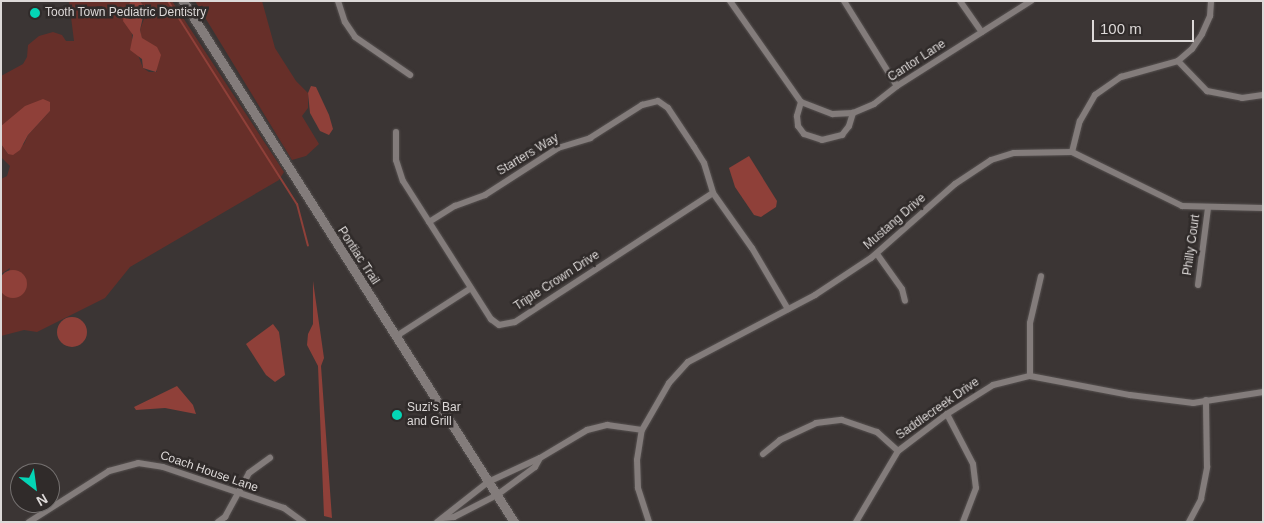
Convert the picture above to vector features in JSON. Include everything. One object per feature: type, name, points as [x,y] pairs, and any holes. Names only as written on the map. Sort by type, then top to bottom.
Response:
[{"type":"main road","name":"Pontiac Trail","points":[[183,1],[514,522]]},
{"type":"street","points":[[730,1],[801,102],[833,114],[853,113],[850,126],[842,134],[822,140],[804,134],[798,126],[797,116],[801,102]]},
{"type":"street","points":[[844,1],[896,86]]},
{"type":"street","points":[[960,1],[982,32]]},
{"type":"street","name":"Cantor Lane","points":[[853,113],[874,104],[896,86],[1031,1]]},
{"type":"street","points":[[1072,152],[1080,121],[1095,95],[1121,77],[1178,61],[1192,49],[1202,34],[1210,16],[1211,1]]},
{"type":"street","points":[[337,2],[355,37],[410,75]]},
{"type":"street","points":[[1178,61],[1207,91],[1242,98],[1263,95]]},
{"type":"street","name":"Starters Way","points":[[429,222],[455,206],[485,195],[558,148],[590,138],[652,101],[658,101],[668,108],[704,163],[713,193],[752,248],[788,310]]},
{"type":"street","name":"Triple Crown Drive","points":[[396,132],[399,171],[429,222],[494,323],[508,325],[713,193]]},
{"type":"street","name":"Mustang Drive","points":[[649,522],[638,488],[637,460],[642,430],[669,383],[688,362],[788,310],[877,254],[955,184],[991,160],[1014,153],[1072,152],[1182,206],[1263,208]]},
{"type":"street","name":"Philly Court","points":[[1198,285],[1208,208]]},
{"type":"street","points":[[877,254],[902,289],[905,301]]},
{"type":"street","points":[[1030,376],[1030,323],[1040,276]]},
{"type":"street","points":[[396,337],[471,288]]},
{"type":"street","name":"Saddlecreek Drive","points":[[856,522],[898,450],[947,414],[993,385],[1030,376],[1130,395],[1193,403],[1206,400]]},
{"type":"street","points":[[1189,522],[1201,499],[1207,467],[1206,400],[1263,392]]},
{"type":"street","points":[[947,414],[973,464],[976,488],[963,522]]},
{"type":"street","points":[[763,454],[780,440],[816,423],[842,420],[876,432],[898,450]]},
{"type":"street","points":[[439,520],[488,482],[540,458],[587,430],[607,425],[642,430]]},
{"type":"street","points":[[218,522],[225,517],[249,473],[270,458]]},
{"type":"street","points":[[439,520],[454,517],[496,495],[535,467],[540,458]]},
{"type":"street","name":"Coach House Lane","points":[[28,522],[109,471],[138,463],[163,467],[238,495],[284,508],[303,522]]},
{"type":"shaded area","points":[[69,1],[131,1],[132,39],[143,68],[149,72],[157,72],[149,43],[142,39],[140,30],[145,16],[145,8],[140,1],[172,1],[284,172],[279,180],[130,267],[105,298],[37,332],[24,330],[1,336],[1,293],[10,268],[1,274],[1,179],[7,176],[10,166],[1,157],[1,144],[8,154],[24,144],[28,135],[50,111],[13,118],[1,126],[1,76],[23,64],[27,57],[28,45],[39,36],[53,32],[62,35],[66,41],[74,41]]},
{"type":"shaded area","points":[[131,1],[140,1],[145,8],[140,30],[142,38],[157,47],[161,55],[156,72],[143,68],[142,59],[130,50],[133,35],[123,21],[125,11]]},
{"type":"shaded area","points":[[195,1],[262,1],[275,48],[296,81],[308,93],[308,108],[302,116],[319,144],[306,156],[292,160]]},
{"type":"shaded area","points":[[311,86],[316,87],[329,115],[333,129],[329,135],[320,131],[310,113],[308,93]]},
{"type":"shaded area","points":[[43,99],[50,102],[50,111],[28,135],[20,150],[13,155],[8,154],[1,144],[1,126],[25,106]]},
{"type":"shaded area","points":[[749,156],[777,201],[776,207],[761,217],[754,215],[735,187],[729,168]]},
{"type":"shaded area","points":[[13,270],[23,274],[27,284],[23,294],[13,298],[3,294],[-1,284],[3,274]]},
{"type":"shaded area","points":[[313,281],[324,358],[321,366],[332,518],[324,516],[318,366],[307,345],[308,334],[313,324]]},
{"type":"shaded area","points":[[72,317],[83,321],[87,332],[83,343],[72,347],[61,343],[57,332],[61,321]]},
{"type":"shaded area","points":[[273,324],[279,332],[285,375],[275,382],[266,375],[246,344]]},
{"type":"shaded area","points":[[177,386],[193,405],[196,414],[165,408],[136,410],[134,407]]},
{"type":"waterway","points":[[168,1],[297,204],[308,246]]},
{"type":"place","name":"Tooth Town Pediatric Dentistry","points":[[35,13]]},
{"type":"place","name":"Suzi's Bar and Grill","points":[[397,415]]}]
